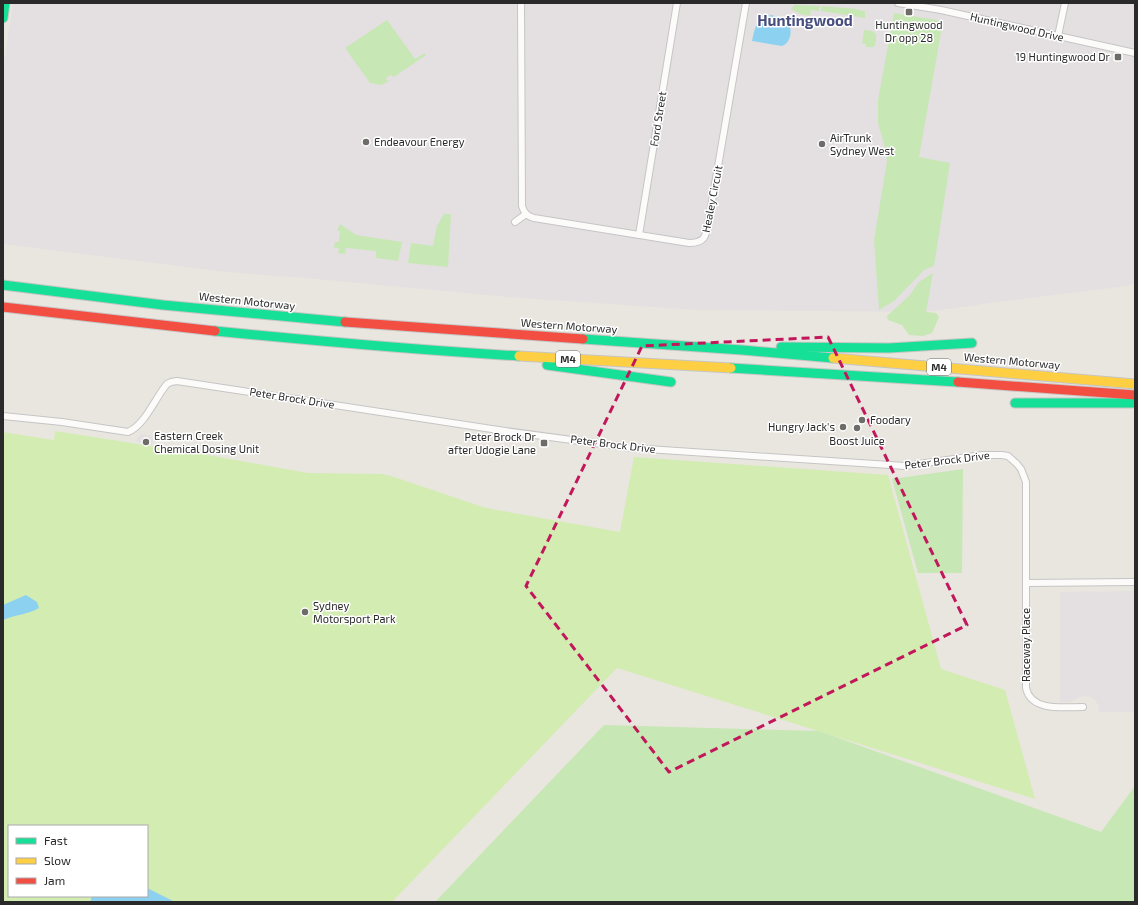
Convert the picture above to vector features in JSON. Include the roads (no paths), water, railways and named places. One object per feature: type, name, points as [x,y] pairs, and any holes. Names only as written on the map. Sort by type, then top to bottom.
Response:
[{"type":"main road","points":[[3,18],[5,3]]},
{"type":"main road","name":"Western Motorway","points":[[3,285],[155,304],[317,320],[434,330],[742,350],[1135,384]]},
{"type":"main road","name":"M4","points":[[3,307],[204,330],[449,352],[988,384],[1135,395]]},
{"type":"main road","points":[[742,350],[747,346],[889,348],[972,343]]},
{"type":"main road","points":[[449,352],[502,362],[562,367],[671,382]]},
{"type":"main road","points":[[1059,378],[1099,376],[1135,378]]},
{"type":"main road","points":[[1015,403],[1135,403]]},
{"type":"street","points":[[515,222],[526,214],[522,206],[521,3]]},
{"type":"street","name":"Ford Street","points":[[639,235],[676,3]]},
{"type":"street","name":"Healey Circuit","points":[[526,214],[534,218],[639,235],[694,243],[702,241],[705,236],[709,219],[746,3]]},
{"type":"street","name":"Huntingwood Drive","points":[[898,3],[934,9],[1135,53]]},
{"type":"street","points":[[1058,36],[1066,3]]},
{"type":"street","name":"Peter Brock Drive","points":[[3,416],[62,422],[128,432],[133,430],[142,420],[167,384],[176,381],[632,448],[905,466],[982,455],[1002,455],[1008,456],[1017,464],[1021,469],[1026,482],[1026,583]]},
{"type":"street","points":[[1026,583],[1135,582]]},
{"type":"street","name":"Raceway Place","points":[[1026,583],[1027,695],[1035,702],[1044,706],[1083,707]]},
{"type":"water","points":[[771,15],[784,21],[790,27],[791,33],[789,38],[782,46],[752,41],[754,31],[759,22]]},
{"type":"water","points":[[26,595],[37,602],[39,608],[31,612],[3,620],[3,605]]},
{"type":"water","points":[[148,888],[175,902],[90,902],[92,897],[148,897]]},
{"type":"place","name":"Huntingwood Dr opp 28","points":[[909,12]]},
{"type":"place","name":"19 Huntingwood Dr","points":[[1118,57]]},
{"type":"place","name":"Endeavour Energy","points":[[366,142]]},
{"type":"place","name":"AirTrunk Sydney West","points":[[822,144]]},
{"type":"place","name":"Foodary","points":[[862,420]]},
{"type":"place","name":"Hungry Jack's","points":[[843,427]]},
{"type":"place","name":"Boost Juice","points":[[857,428]]},
{"type":"place","name":"Eastern Creek Chemical Dosing Unit","points":[[146,442]]},
{"type":"place","name":"Peter Brock Dr after Udogie Lane","points":[[544,443]]},
{"type":"place","name":"Sydney Motorsport Park","points":[[305,612]]},
{"type":"district","name":"Huntingwood","points":[[805,21]]}]
